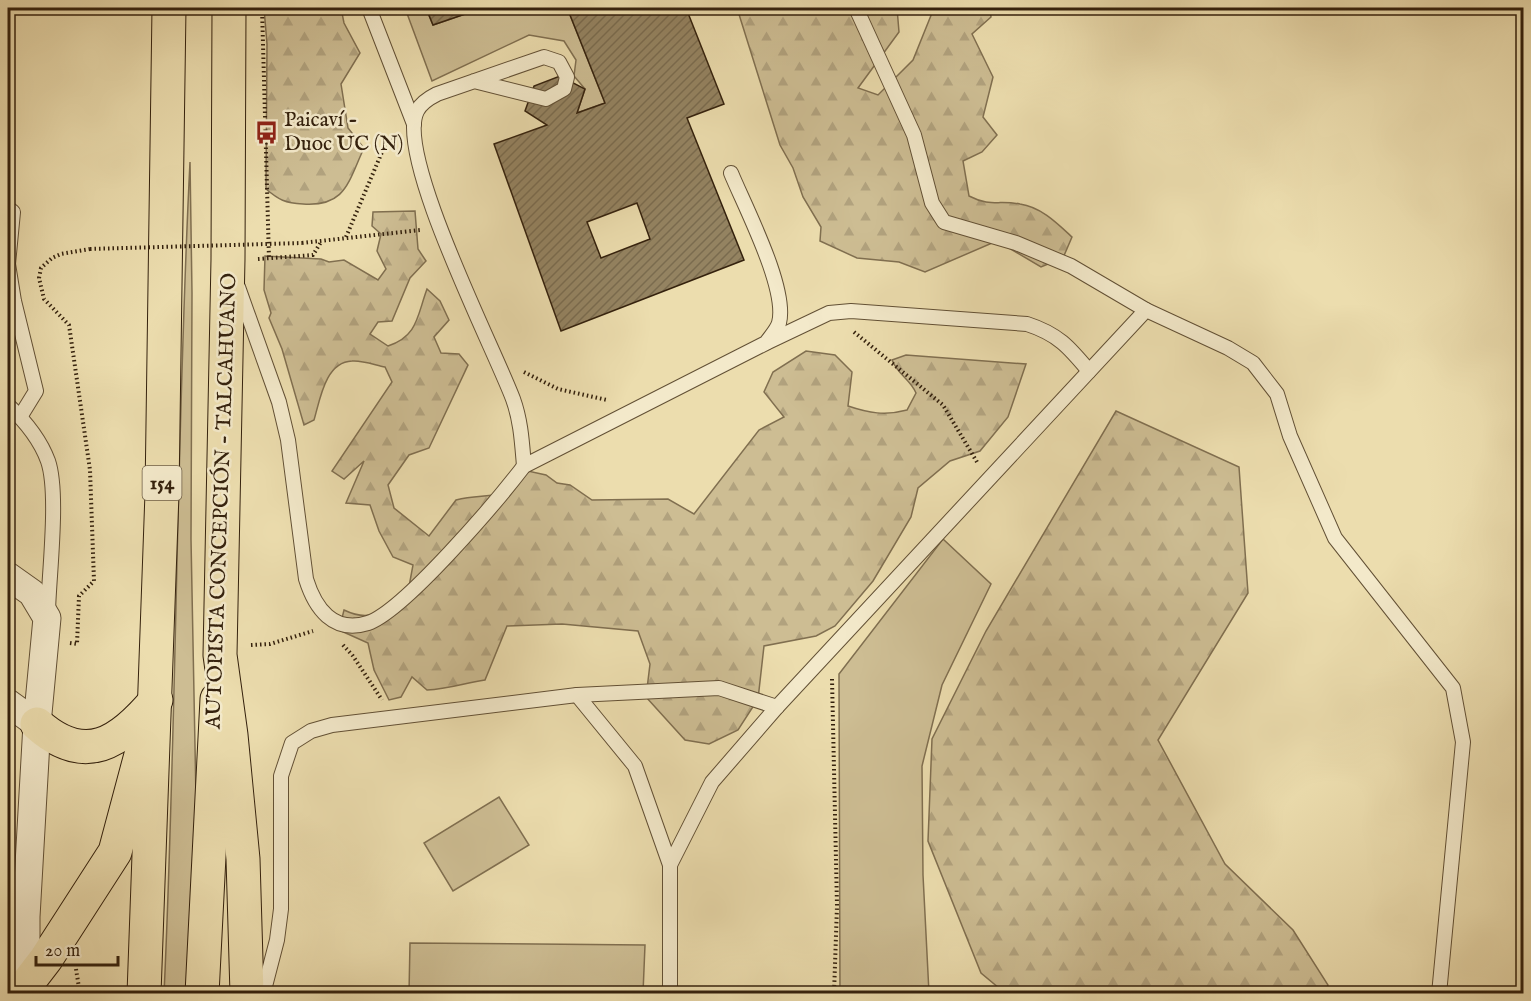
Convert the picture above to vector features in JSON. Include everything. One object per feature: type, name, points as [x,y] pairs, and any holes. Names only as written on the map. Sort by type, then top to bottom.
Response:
[{"type":"main road","name":"154","points":[[144,993],[156,700],[166,266],[169,8]]},
{"type":"main road","name":"AUTOPISTA CONCEPCIÓN - TALCAHUANO","points":[[202,993],[220,655],[228,260],[229,8]]},
{"type":"main road","points":[[220,655],[231,735],[243,859],[248,993]]},
{"type":"main road","points":[[37,724],[54,740],[65,744],[94,746],[122,734],[156,700]]},
{"type":"main road","points":[[18,984],[46,959],[115,852],[156,700]]},
{"type":"street","points":[[8,576],[32,593],[46,630],[37,724],[26,917],[18,984]]},
{"type":"street","points":[[8,703],[37,724]]},
{"type":"lane","points":[[369,8],[414,124]]},
{"type":"lane","points":[[856,8],[914,135],[932,203],[945,222],[1016,243],[1071,266],[1146,310],[1228,348],[1253,363],[1277,394],[1290,436],[1335,538],[1453,688],[1463,742],[1439,993]]},
{"type":"lane","points":[[474,81],[546,99],[564,89],[567,77],[559,62],[544,57],[474,81],[425,101],[416,112],[414,124],[415,144],[439,228],[518,416],[524,466]]},
{"type":"lane","points":[[732,173],[772,273],[780,304],[778,324],[766,343]]},
{"type":"lane","points":[[8,208],[13,212],[8,264],[11,298],[36,391],[20,417]]},
{"type":"lane","points":[[228,260],[279,402],[288,440],[306,579],[312,600],[330,622],[350,626],[369,622],[399,603],[499,500],[524,466],[830,313],[851,311],[1027,324],[1050,331],[1068,345],[1089,371]]},
{"type":"lane","points":[[670,865],[712,782],[777,707],[1146,310]]},
{"type":"lane","points":[[8,405],[40,442],[51,475],[46,630]]},
{"type":"lane","points":[[263,993],[277,940],[281,909],[281,776],[292,743],[310,731],[355,721],[577,695],[718,688],[777,707]]},
{"type":"lane","points":[[577,695],[635,766],[670,865],[670,993]]},
{"type":"path","points":[[262,8],[269,260],[313,255],[322,242]]},
{"type":"path","points":[[346,237],[385,145],[414,124]]},
{"type":"path","points":[[46,630],[77,644],[79,596],[94,581],[90,470],[69,325],[44,299],[39,278],[41,268],[52,258],[61,254],[90,249],[322,242],[346,237],[439,228]]},
{"type":"path","points":[[830,313],[943,405],[987,481]]},
{"type":"path","points":[[489,343],[523,371],[558,389],[608,400]]},
{"type":"path","points":[[270,644],[330,622],[335,636],[353,656],[387,704]]},
{"type":"path","points":[[830,650],[837,906],[834,993]]},
{"type":"green space","points":[[264,8],[341,8],[344,23],[360,53],[341,84],[348,128],[364,148],[344,190],[337,197],[328,201],[317,204],[291,203],[266,189],[267,44]]},
{"type":"green space","points":[[405,8],[426,8],[433,25],[471,12],[568,10],[605,103],[577,113],[585,89],[574,76],[576,60],[564,41],[529,35],[432,81]]},
{"type":"green space","points":[[737,8],[897,8],[899,32],[858,88],[878,95],[913,60],[934,8],[990,8],[991,17],[972,34],[993,77],[983,117],[997,135],[982,152],[963,161],[969,196],[989,202],[1020,204],[1042,212],[1072,237],[1063,258],[1041,267],[1004,245],[992,243],[925,272],[899,262],[857,258],[820,241],[821,227],[803,197],[793,168],[780,145]]},
{"type":"green space","points":[[190,162],[191,539],[196,798],[188,993],[164,994],[172,786],[185,266]]},
{"type":"green space","points":[[415,211],[418,249],[426,261],[410,278],[392,321],[378,322],[370,334],[388,346],[405,337],[415,324],[427,289],[440,301],[449,320],[434,337],[441,353],[459,354],[468,365],[429,448],[409,455],[388,485],[394,508],[429,536],[456,500],[504,492],[520,481],[528,471],[546,475],[557,483],[570,485],[592,500],[668,499],[694,514],[759,430],[784,417],[764,392],[773,372],[806,351],[835,355],[852,372],[848,406],[877,413],[907,410],[916,393],[911,384],[897,370],[892,360],[906,355],[1026,364],[1008,417],[980,451],[950,461],[918,488],[911,517],[873,581],[835,626],[816,636],[764,646],[758,699],[738,730],[709,744],[685,740],[646,697],[650,664],[638,631],[562,624],[507,626],[485,680],[427,690],[412,677],[401,697],[389,700],[374,670],[368,643],[339,630],[344,610],[354,614],[371,615],[385,609],[408,592],[413,565],[393,557],[379,531],[370,505],[346,503],[364,461],[344,479],[332,471],[392,382],[385,367],[360,361],[343,363],[336,368],[325,383],[314,420],[304,425],[282,349],[269,318],[271,313],[264,290],[265,256],[321,259],[329,262],[344,260],[378,280],[386,269],[377,251],[381,234],[372,226],[373,212]]},
{"type":"green space","points":[[1116,411],[1239,467],[1248,593],[1158,740],[1225,864],[1293,930],[1328,985],[1325,993],[1005,993],[981,973],[928,841],[932,739],[986,631]]},
{"type":"green space","points":[[943,539],[991,584],[942,685],[922,766],[923,875],[929,993],[840,993],[839,674]]},
{"type":"green space","points":[[499,797],[529,845],[453,891],[424,843]]},
{"type":"green space","points":[[410,943],[645,945],[643,993],[409,993]]},
{"type":"building","points":[[426,8],[686,8],[724,104],[687,118],[744,260],[561,331],[494,144],[547,125],[525,111],[534,86],[560,76],[585,89],[577,113],[605,103],[568,10],[471,12],[433,25]],"holes":[[[637,203],[650,239],[601,258],[587,222]]]},
{"type":"place","name":"Paicaví - Duoc UC (N)","points":[[266,132]]}]
